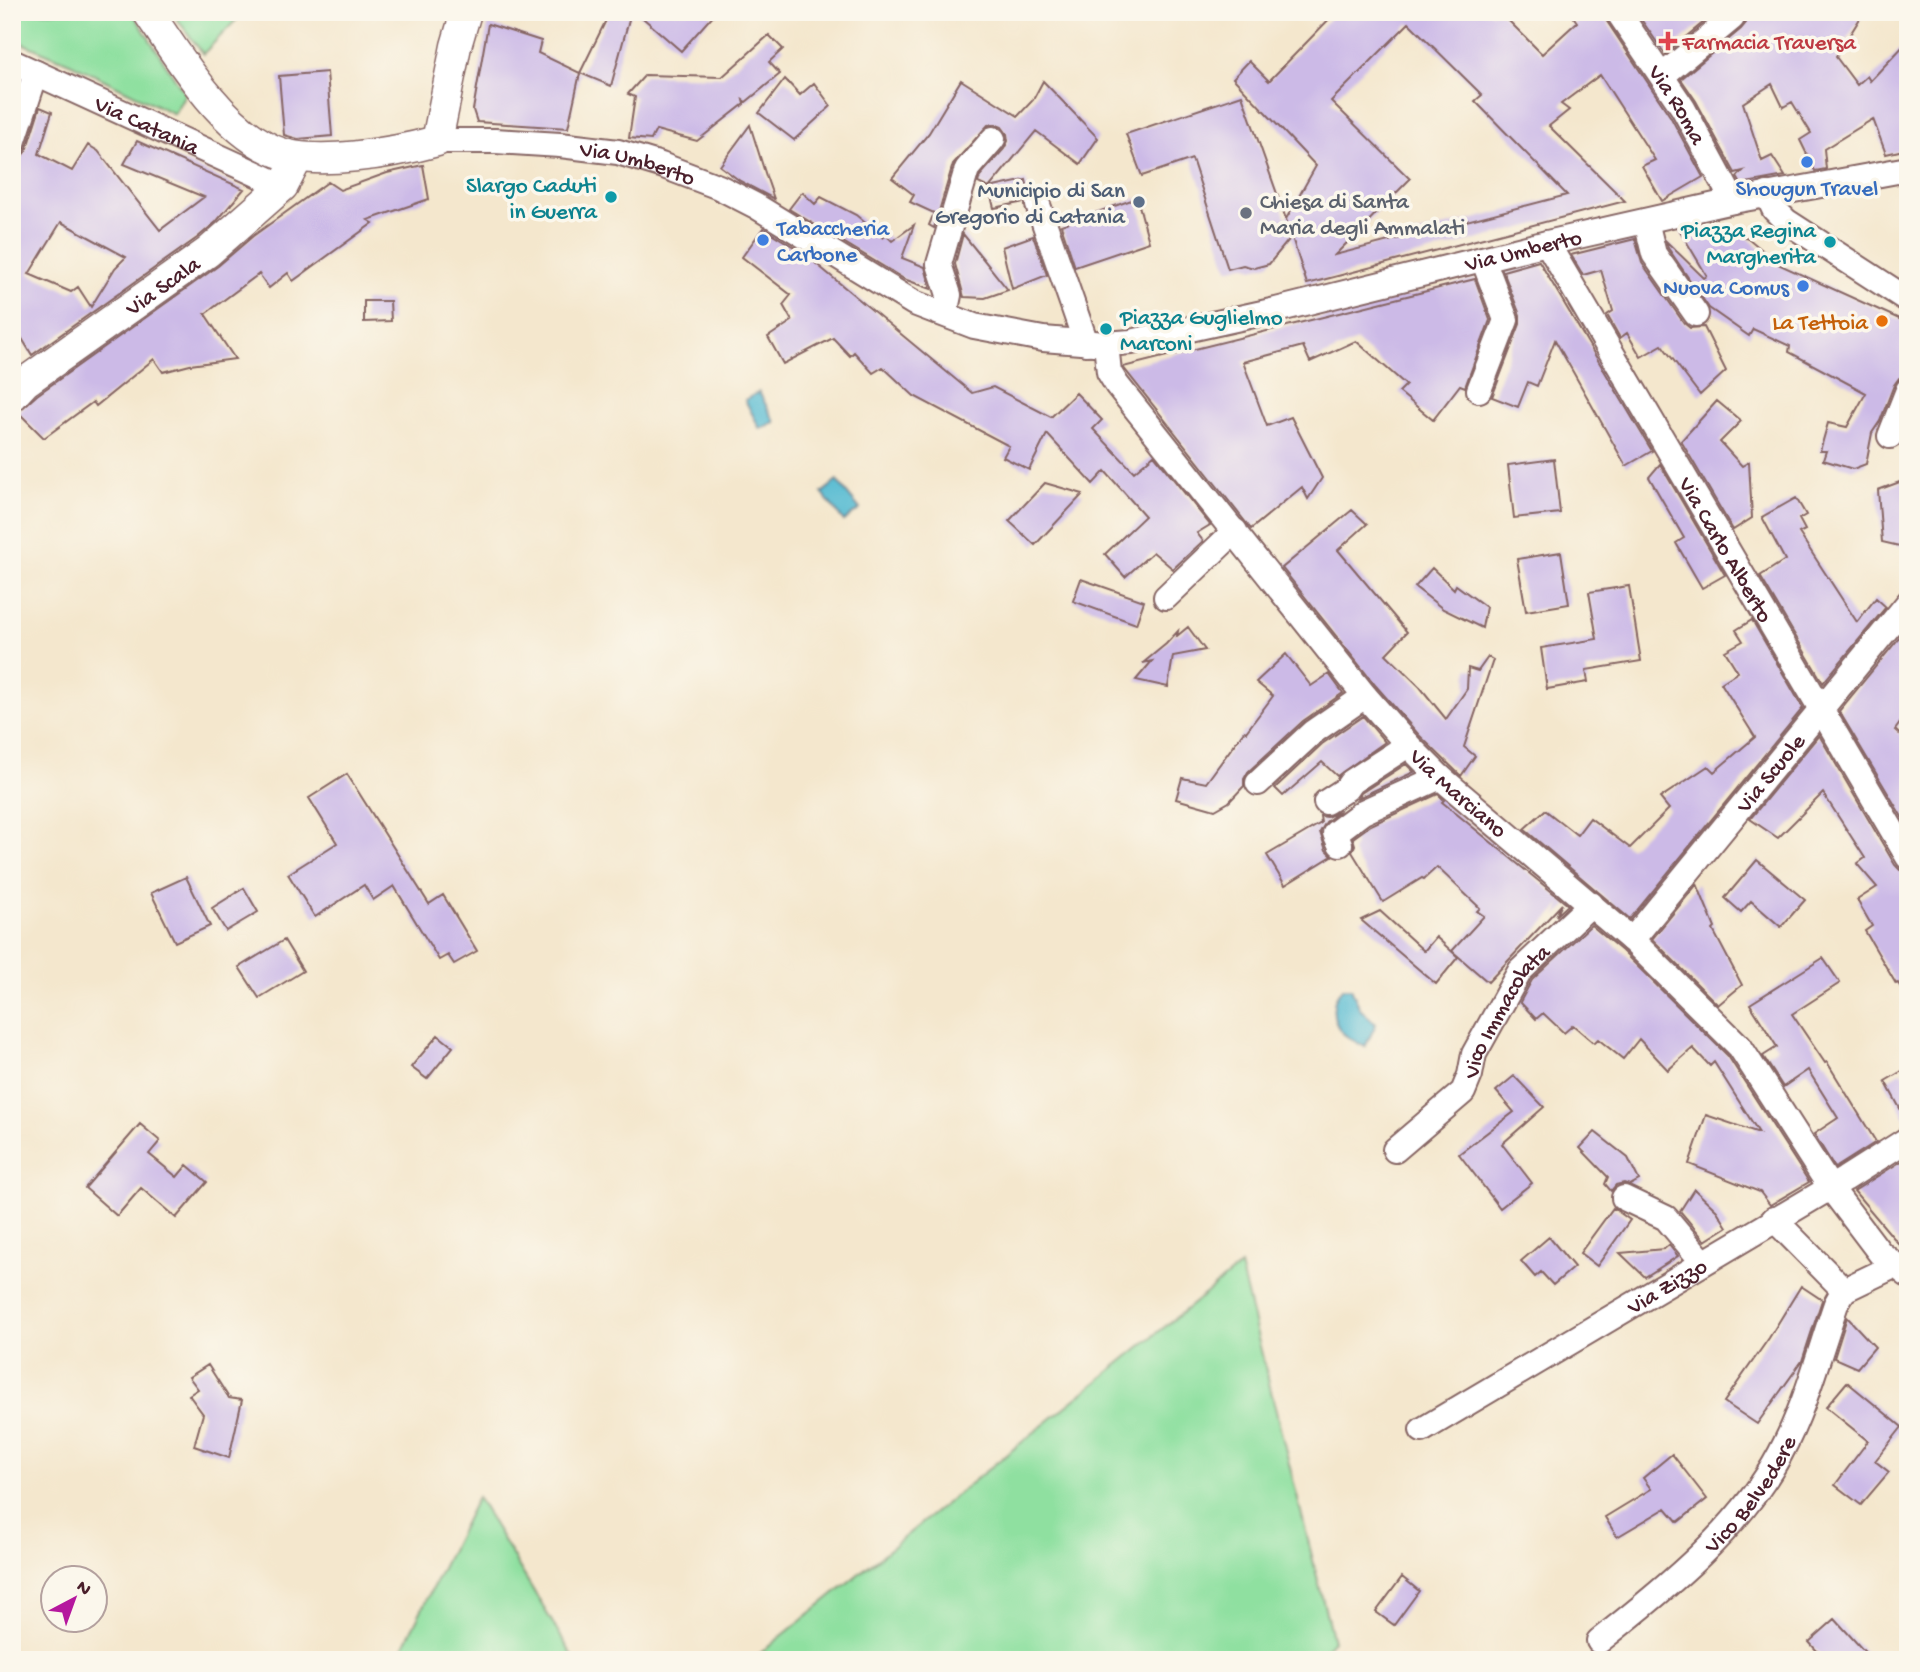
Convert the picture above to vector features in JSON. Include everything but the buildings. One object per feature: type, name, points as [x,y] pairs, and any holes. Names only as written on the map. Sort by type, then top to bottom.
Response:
[{"type":"main road","name":"Via Catania","points":[[148,12],[189,72],[227,117],[273,150],[298,157]]},
{"type":"main road","points":[[437,141],[456,46],[466,12]]},
{"type":"main road","name":"Via Umberto","points":[[298,157],[357,156],[399,151],[437,141]]},
{"type":"main road","name":"Via Scala","points":[[12,396],[25,382],[208,252],[282,186],[298,157]]},
{"type":"street","name":"Via Roma","points":[[1618,12],[1683,108],[1733,201]]},
{"type":"street","points":[[1662,76],[1732,18]]},
{"type":"street","name":"Via Catania","points":[[12,62],[282,186]]},
{"type":"street","points":[[12,146],[37,73]]},
{"type":"street","points":[[945,314],[949,295],[939,264],[967,169],[993,139]]},
{"type":"street","name":"Via Umberto","points":[[437,141],[560,145],[618,152],[661,165],[719,187],[774,217],[914,303],[974,326],[1043,339],[1096,344],[1131,342],[1314,301],[1547,243],[1733,201],[1908,169]]},
{"type":"street","points":[[1767,194],[1774,209],[1786,221],[1908,300]]},
{"type":"street","points":[[1038,205],[1061,271],[1096,344]]},
{"type":"street","points":[[1646,220],[1654,254],[1696,314]]},
{"type":"street","name":"Via Carlo Alberto","points":[[1547,243],[1908,857]]},
{"type":"street","points":[[1479,390],[1506,320],[1483,259]]},
{"type":"street","name":"Via Marciano","points":[[1096,344],[1116,385],[1365,696],[1440,777],[1632,940],[1740,1047],[1830,1186],[1880,1253],[1902,1270]]},
{"type":"street","points":[[1890,436],[1908,390]]},
{"type":"street","points":[[1166,597],[1235,531]]},
{"type":"street","name":"Via Scuole","points":[[1632,940],[1908,603]]},
{"type":"street","points":[[1258,783],[1313,733],[1365,696]]},
{"type":"street","points":[[1326,802],[1408,745]]},
{"type":"street","points":[[1340,844],[1335,833],[1363,812],[1440,777]]},
{"type":"street","name":"Vico Immacolata","points":[[1395,1150],[1463,1093],[1474,1054],[1520,971],[1591,904]]},
{"type":"street","name":"Via Zizzo","points":[[1422,1430],[1908,1139]]},
{"type":"street","points":[[1624,1198],[1666,1218],[1703,1262]]},
{"type":"street","points":[[1774,1219],[1840,1297],[1902,1270]]},
{"type":"street","name":"Vico Belvedere","points":[[1599,1641],[1643,1607],[1723,1532],[1755,1495],[1781,1453],[1840,1297]]},
{"type":"green space","points":[[12,12],[132,12],[185,94],[174,114],[72,64],[12,39]]},
{"type":"green space","points":[[172,12],[244,12],[203,54]]},
{"type":"green space","points":[[1240,1266],[1333,1641],[1315,1660],[752,1660]]},
{"type":"green space","points":[[477,1497],[575,1660],[397,1660]]},
{"type":"water","points":[[759,392],[775,422],[760,429],[745,400]]},
{"type":"water","points":[[837,481],[860,509],[844,521],[822,493]]},
{"type":"water","points":[[1343,988],[1351,988],[1360,1009],[1376,1024],[1365,1047],[1342,1033],[1335,1020],[1334,1003]]},
{"type":"place","name":"Farmacia Traversa","points":[[1668,41]]},
{"type":"place","name":"Shougun Travel","points":[[1807,162]]},
{"type":"place","name":"Slargo Caduti in Guerra","points":[[611,197]]},
{"type":"place","name":"Municipio di San Gregorio di Catania","points":[[1139,202]]},
{"type":"place","name":"Chiesa di Santa Maria degli Ammalati","points":[[1246,213]]},
{"type":"place","name":"Tabaccheria Carbone","points":[[763,240]]},
{"type":"place","name":"Piazza Regina Margherita","points":[[1830,242]]},
{"type":"place","name":"Nuova Comus","points":[[1803,286]]},
{"type":"place","name":"La Tettoia","points":[[1882,321]]},
{"type":"place","name":"Piazza Guglielmo Marconi","points":[[1106,329]]}]
